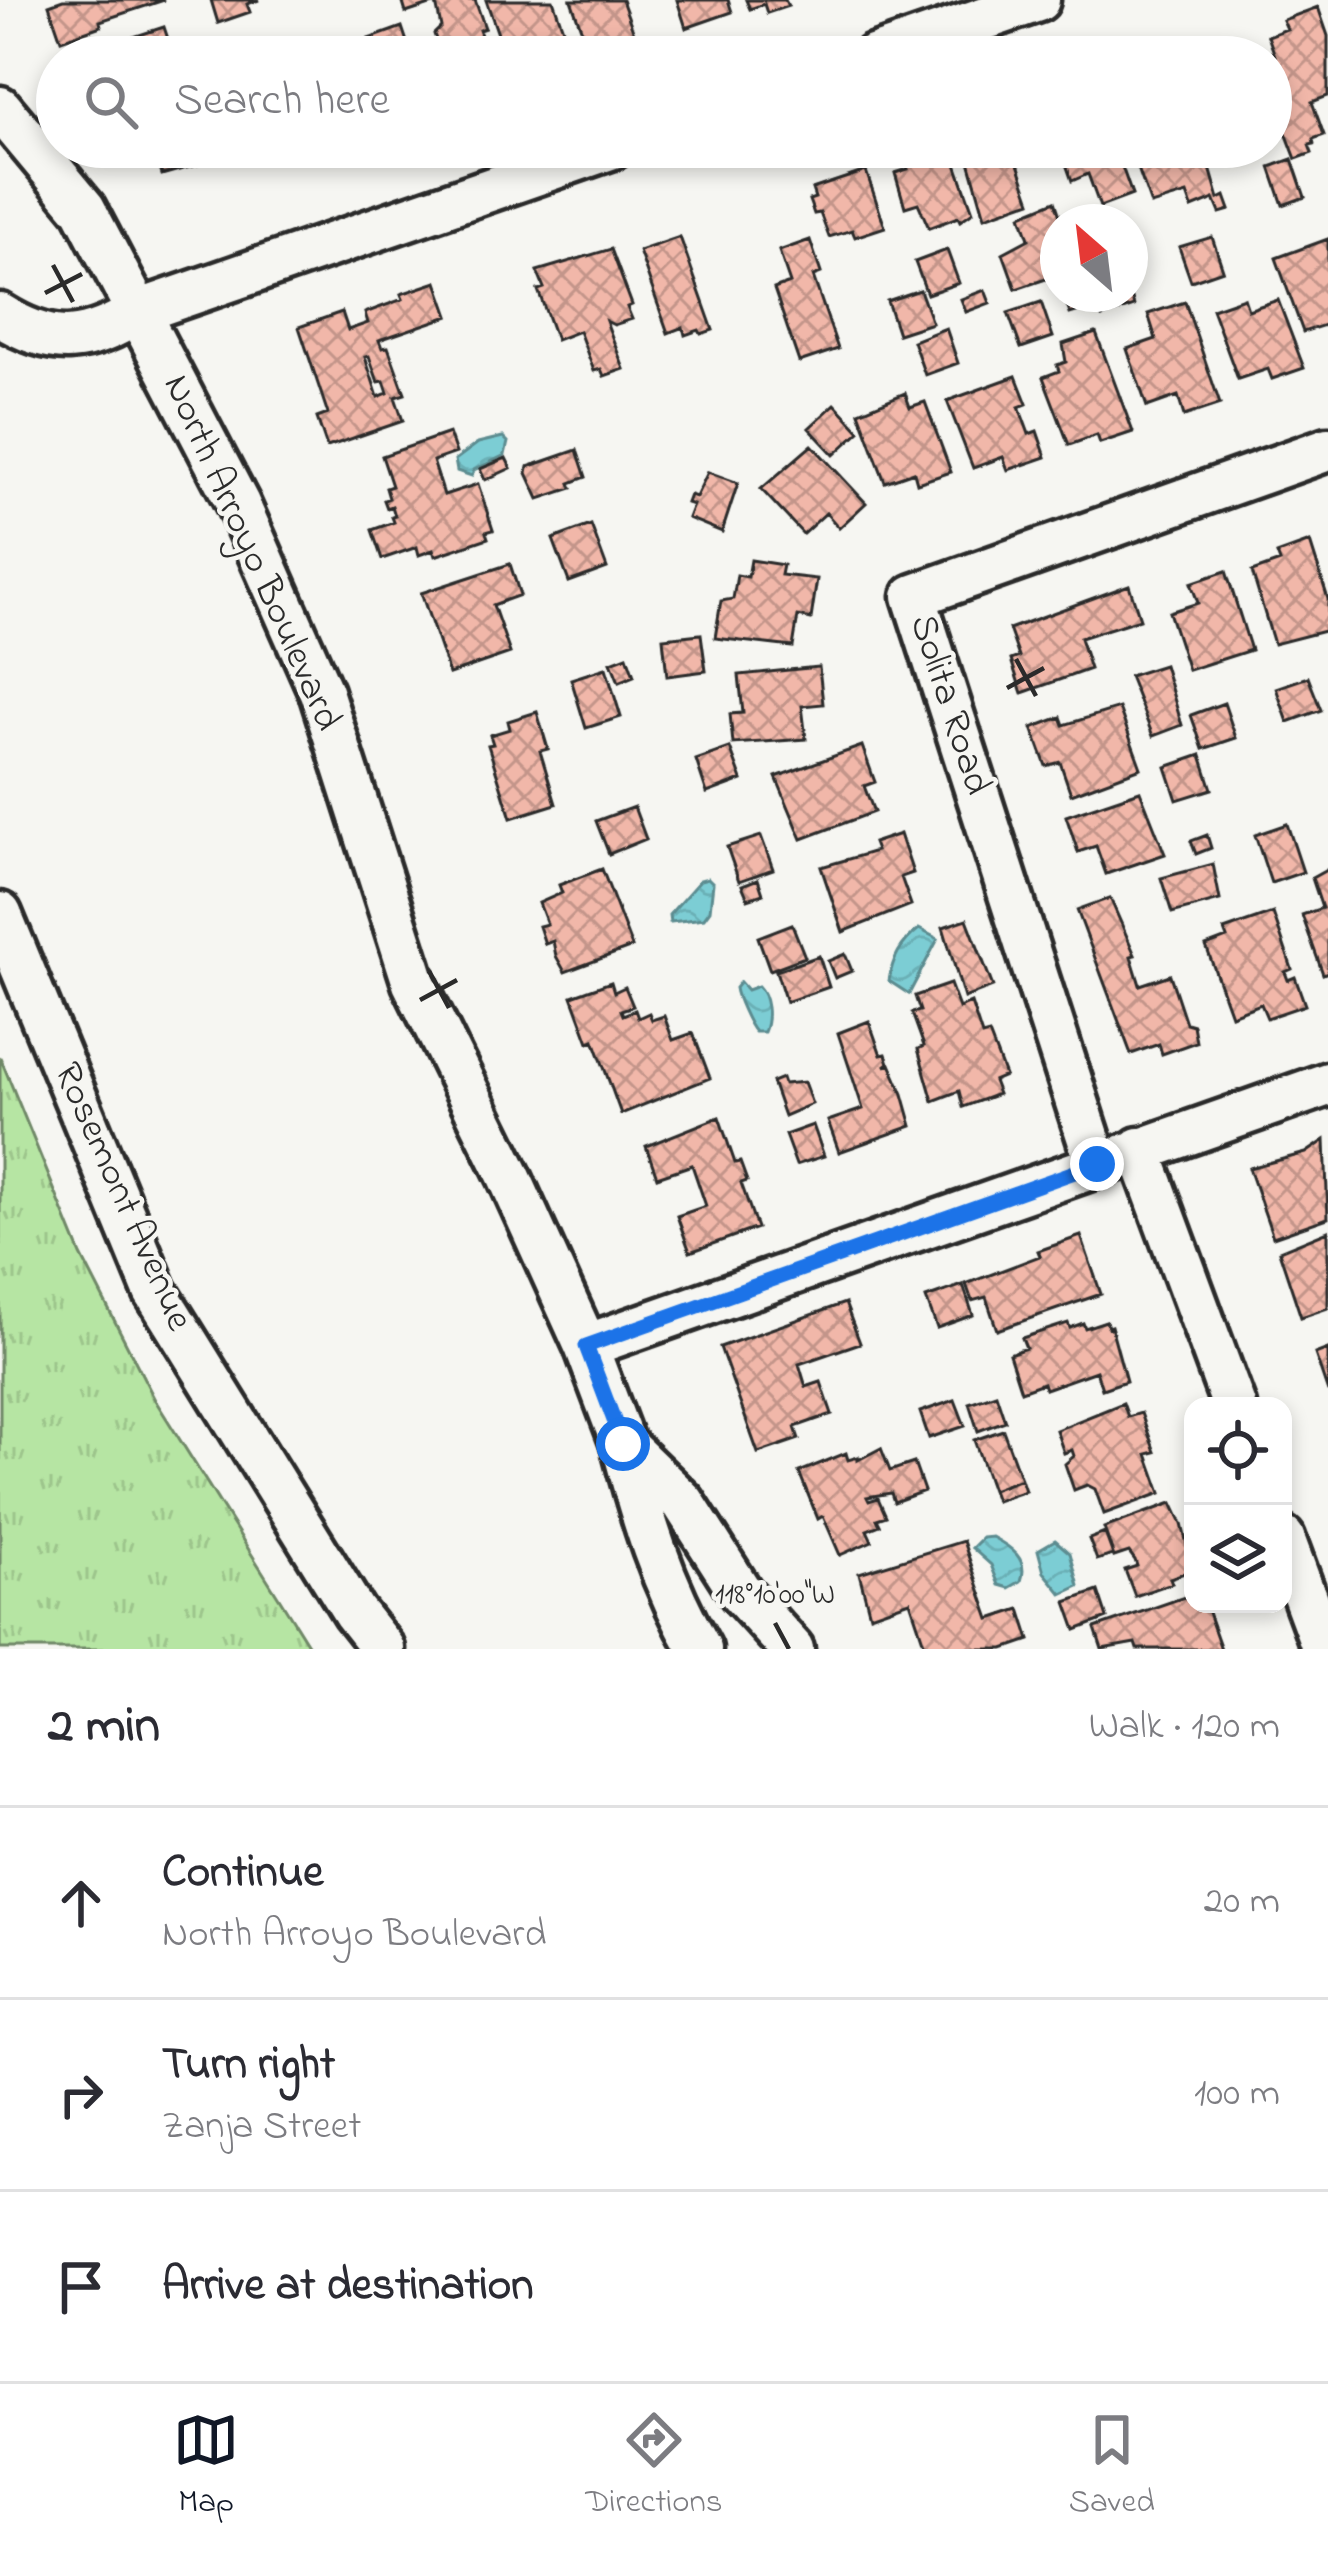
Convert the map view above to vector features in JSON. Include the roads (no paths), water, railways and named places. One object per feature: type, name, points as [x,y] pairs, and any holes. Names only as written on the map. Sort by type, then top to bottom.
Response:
[{"type":"street","points":[[934,36],[1038,0]]},
{"type":"street","name":"North Arroyo Boulevard","points":[[0,108],[36,151]]},
{"type":"street","name":"North Arroyo Boulevard","points":[[50,168],[84,209],[238,504],[321,692],[414,982],[586,1346],[623,1444],[683,1502],[742,1593],[792,1649]]},
{"type":"street","points":[[0,315],[22,329],[67,338],[108,331],[140,311],[552,168]]},
{"type":"street","name":"Solita Road","points":[[1097,1164],[914,596],[1328,449]]},
{"type":"street","name":"Rosemont Avenue","points":[[0,914],[155,1292],[354,1612],[383,1649]]},
{"type":"street","points":[[586,1346],[1328,1084]]},
{"type":"street","points":[[1139,1149],[1231,1397]]},
{"type":"street","points":[[623,1444],[643,1522],[672,1601],[700,1649]]},
{"type":"street","points":[[1292,1562],[1324,1649]]},
{"type":"water","points":[[503,437],[508,442],[505,455],[474,470],[472,476],[457,471],[455,460],[478,443]]},
{"type":"water","points":[[708,878],[713,883],[710,910],[704,918],[670,922],[669,915],[700,880]]},
{"type":"water","points":[[919,929],[938,939],[909,994],[889,981],[898,952]]},
{"type":"water","points":[[740,982],[747,990],[758,986],[764,995],[764,1032],[755,1032],[746,1018],[735,988]]},
{"type":"water","points":[[992,1537],[1012,1550],[1023,1566],[1021,1581],[1009,1588],[999,1585],[991,1565],[972,1548],[982,1538]]},
{"type":"water","points":[[1055,1540],[1070,1553],[1079,1586],[1062,1594],[1044,1572],[1038,1550]]}]
